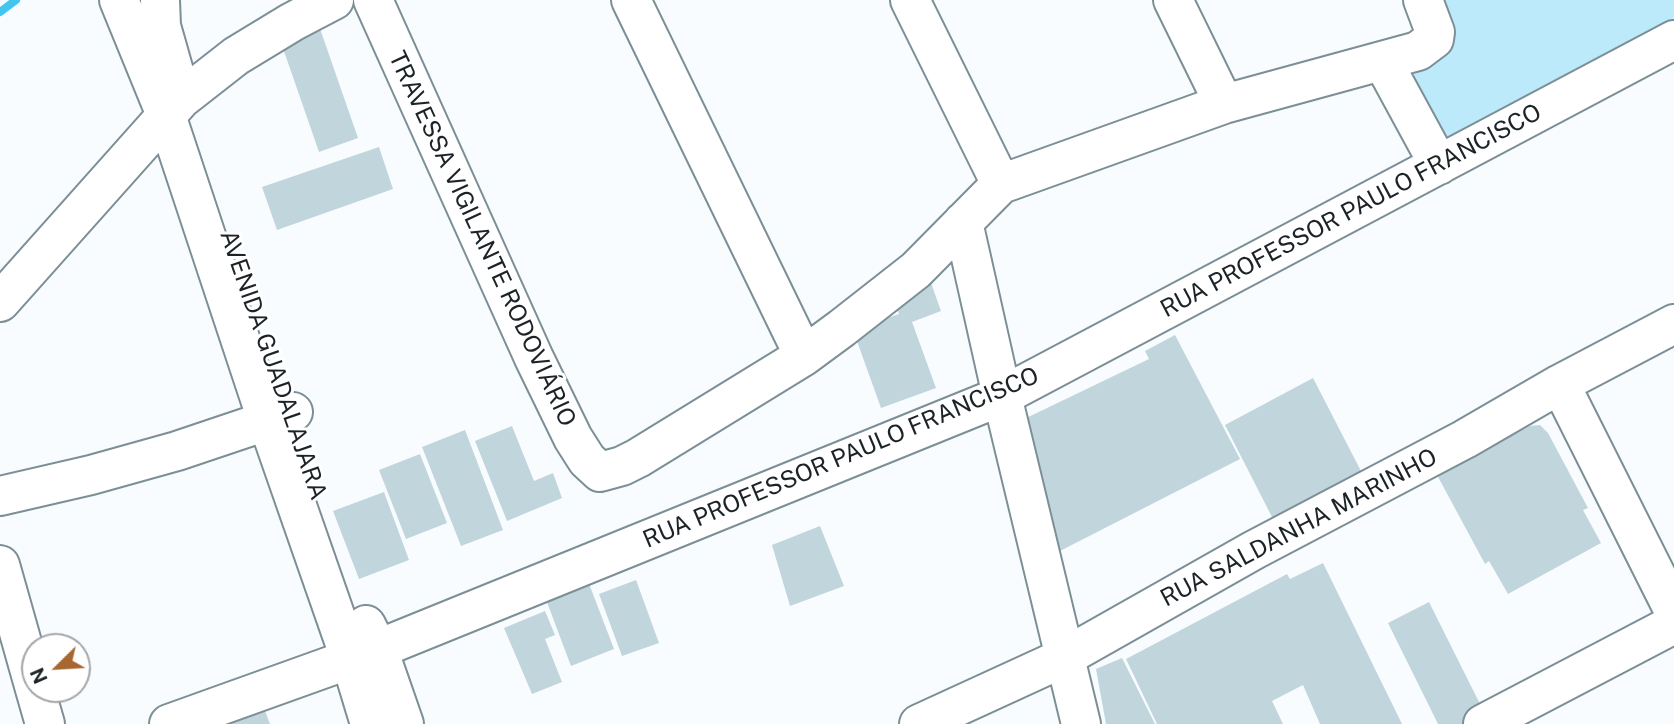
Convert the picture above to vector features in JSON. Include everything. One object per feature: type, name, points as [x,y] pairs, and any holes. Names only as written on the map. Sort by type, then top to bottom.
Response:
[{"type":"street","points":[[120,0],[174,107],[364,653],[404,724]]},
{"type":"street","points":[[160,0],[161,26],[174,107]]},
{"type":"street","points":[[0,302],[174,107],[236,57],[334,0]]},
{"type":"street","name":"TRAVESSA VIGILANTE RODOVIÁRIO","points":[[373,0],[545,381],[573,438],[587,460],[600,472],[638,458],[804,356]]},
{"type":"street","points":[[631,0],[804,356],[916,270],[1001,184],[1224,104],[1418,51],[1434,39],[1435,32],[1423,0]]},
{"type":"street","points":[[910,0],[1001,184]]},
{"type":"street","points":[[1173,0],[1224,104]]},
{"type":"street","name":"RUA PROFESSOR PAULO FRANCISCO","points":[[169,724],[364,653],[1002,396],[1674,40]]},
{"type":"street","points":[[1383,62],[1439,165]]},
{"type":"street","points":[[963,222],[1063,658],[1081,724]]},
{"type":"street","name":"RUA SALDANHA MARINHO","points":[[919,724],[1063,658],[1254,550],[1465,439],[1560,384],[1674,324]]},
{"type":"street","points":[[1560,384],[1674,611]]},
{"type":"street","points":[[0,496],[103,472],[177,451],[280,416]]},
{"type":"street","points":[[0,565],[21,639]]},
{"type":"street","points":[[1483,724],[1674,624]]},
{"type":"street","points":[[364,653],[370,724]]},
{"type":"street","points":[[39,703],[45,724]]},
{"type":"shaded area","points":[[1426,0],[1674,0],[1674,18],[1441,154],[1409,80],[1445,42]]},
{"type":"building","points":[[317,20],[358,138],[319,152],[278,34]]},
{"type":"building","points":[[379,147],[393,189],[277,230],[262,187]]},
{"type":"building","points":[[930,280],[941,311],[912,322],[936,388],[881,408],[853,330],[899,314],[892,294]]},
{"type":"building","points":[[1175,335],[1240,459],[1058,552],[1020,421],[1149,359],[1145,351]]},
{"type":"building","points":[[1313,378],[1362,473],[1273,519],[1225,425]]},
{"type":"building","points":[[1540,425],[1548,433],[1588,508],[1583,510],[1601,543],[1508,594],[1489,561],[1485,564],[1437,475],[1530,426]]},
{"type":"building","points":[[512,426],[534,481],[553,473],[562,498],[507,521],[475,441]]},
{"type":"building","points":[[465,430],[503,530],[461,546],[422,447]]},
{"type":"building","points":[[420,454],[447,523],[406,539],[379,470]]},
{"type":"building","points":[[384,492],[409,560],[359,579],[333,511]]},
{"type":"building","points":[[820,526],[844,586],[790,606],[772,545]]},
{"type":"building","points":[[1323,563],[1402,724],[1320,724],[1303,685],[1272,701],[1283,724],[1157,724],[1126,659],[1287,574],[1290,579]]},
{"type":"building","points":[[636,580],[659,643],[622,656],[599,594]]},
{"type":"building","points":[[588,581],[614,649],[571,666],[545,597]]},
{"type":"building","points":[[1429,602],[1485,714],[1464,724],[1438,724],[1388,623]]},
{"type":"building","points":[[545,611],[555,635],[545,639],[562,682],[532,694],[504,628]]},
{"type":"building","points":[[1122,658],[1155,724],[1106,724],[1096,669]]},
{"type":"building","points":[[258,692],[270,724],[175,724]]},
{"type":"waterway","points":[[0,12],[16,0]]}]
